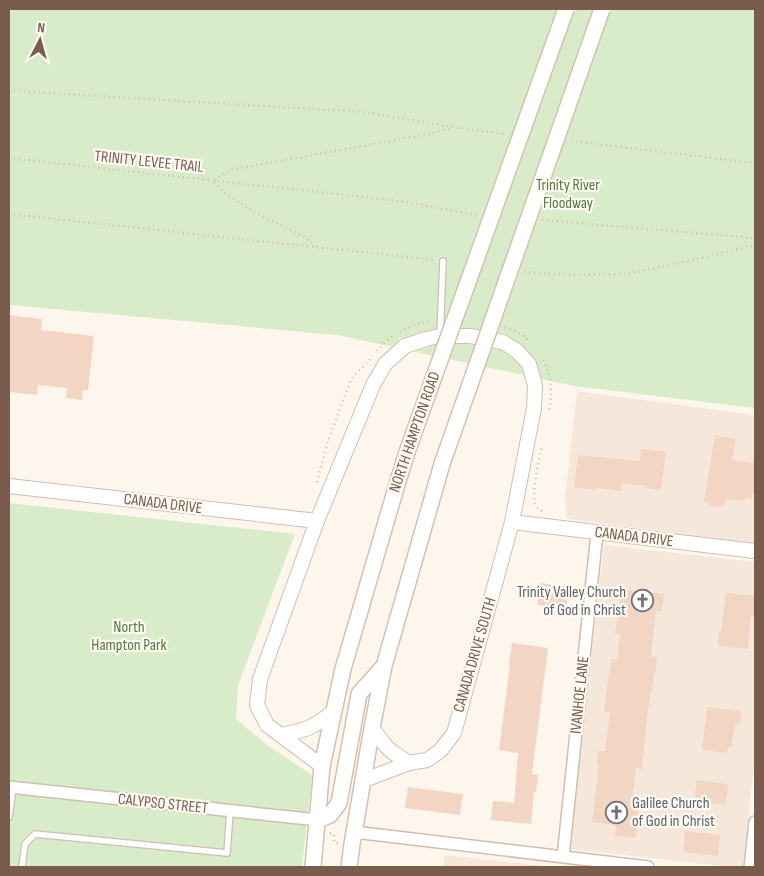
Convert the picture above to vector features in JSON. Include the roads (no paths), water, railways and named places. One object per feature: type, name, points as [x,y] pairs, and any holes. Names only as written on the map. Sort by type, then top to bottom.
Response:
[{"type":"main road","name":"NORTH HAMPTON ROAD","points":[[313,867],[322,766],[343,669],[396,488],[407,452],[566,9]]},
{"type":"main road","points":[[349,867],[362,781],[384,666],[442,464],[602,9]]},
{"type":"main road","points":[[318,820],[330,815],[339,803],[359,694],[384,666]]},
{"type":"street","name":"CANADA DRIVE SOUTH","points":[[317,521],[373,385],[385,364],[405,346],[440,336],[470,336],[503,342],[517,351],[528,364],[535,385],[534,408],[512,522],[454,733],[440,751],[427,760],[409,763],[362,781]]},
{"type":"street","name":"CANADA DRIVE","points":[[9,486],[317,521]]},
{"type":"street","points":[[317,521],[260,679],[257,705],[267,725],[322,766]]},
{"type":"street","name":"CANADA DRIVE","points":[[512,522],[755,551]]},
{"type":"street","name":"IVANHOE LANE","points":[[563,857],[597,533]]},
{"type":"street","points":[[280,735],[306,730],[318,724],[334,711]]},
{"type":"street","points":[[372,728],[392,752],[409,763]]},
{"type":"street","name":"CALYPSO STREET","points":[[11,788],[318,820]]},
{"type":"street","points":[[750,867],[755,822]]},
{"type":"street","points":[[354,832],[648,867]]},
{"type":"lane","points":[[440,336],[443,261]]},
{"type":"lane","points":[[9,816],[11,788]]},
{"type":"lane","points":[[22,867],[25,844],[35,834],[227,853],[230,811]]},
{"type":"place","name":"Trinity Valley Church of God in Christ","points":[[642,601]]},
{"type":"place","name":"Galilee Church of God in Christ","points":[[616,812]]},
{"type":"park label","name":"Trinity River Floodway","points":[[568,194]]},
{"type":"park label","name":"North Hampton Park","points":[[129,636]]}]
